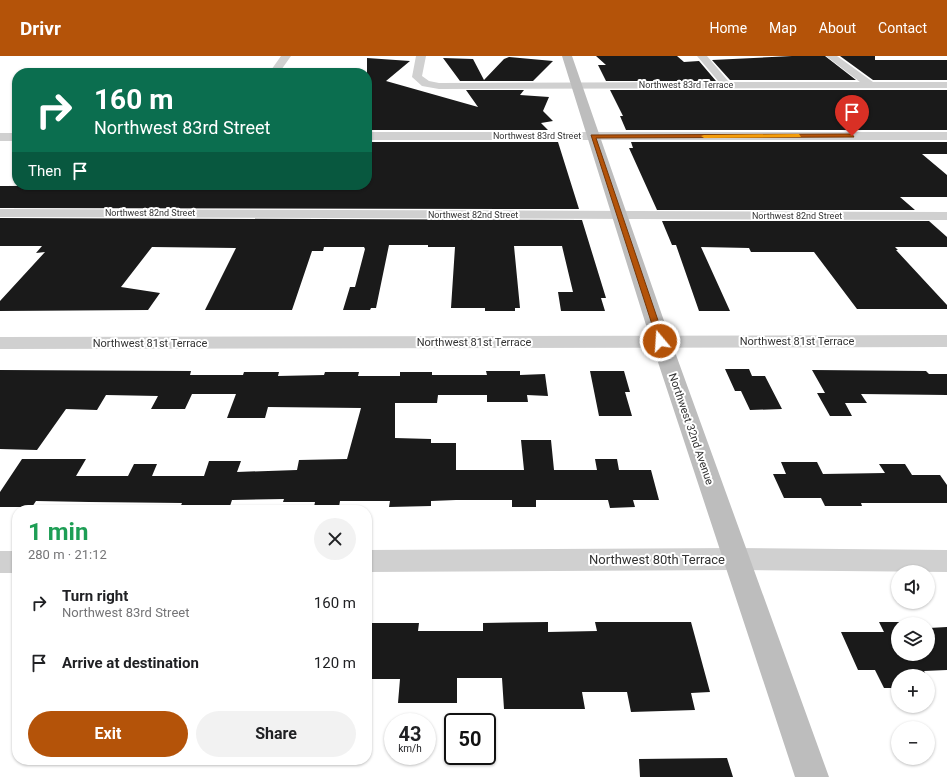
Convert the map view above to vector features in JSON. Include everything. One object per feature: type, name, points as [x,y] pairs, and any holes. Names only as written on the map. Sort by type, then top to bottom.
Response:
[{"type":"main road","name":"Northwest 32nd Avenue","points":[[567,56],[660,341],[812,777]]},
{"type":"street","points":[[278,68],[286,56]]},
{"type":"street","name":"Northwest 83rd Terrace","points":[[421,56],[417,77],[426,84],[453,86],[947,85]]},
{"type":"street","points":[[702,56],[727,86]]},
{"type":"street","points":[[831,56],[870,85]]},
{"type":"street","name":"Northwest 83rd Street","points":[[372,136],[947,136]]},
{"type":"street","points":[[0,137],[12,137]]},
{"type":"street","name":"Northwest 82nd Street","points":[[0,213],[947,216]]},
{"type":"street","name":"Northwest 81st Terrace","points":[[0,343],[947,340]]},
{"type":"street","name":"Northwest 80th Terrace","points":[[372,561],[736,559],[947,561]]},
{"type":"street","points":[[0,562],[12,562]]},
{"type":"building","points":[[596,56],[677,56],[684,62],[699,61],[716,81],[606,81],[598,65],[606,65]]},
{"type":"building","points":[[825,56],[856,80],[730,80],[712,60]]},
{"type":"building","points":[[840,56],[875,56],[875,60],[947,60],[947,80],[873,80]]},
{"type":"building","points":[[509,57],[553,61],[533,81],[460,81],[443,58],[473,59],[484,80],[504,59]]},
{"type":"building","points":[[367,58],[410,61],[386,81],[478,107],[466,90],[524,90],[520,95],[549,97],[543,111],[553,121],[541,123],[548,130],[372,130],[372,68],[367,68]]},
{"type":"building","points":[[610,90],[947,90],[947,130],[626,130],[620,116],[623,116]]},
{"type":"building","points":[[372,142],[558,142],[579,209],[0,208],[0,186],[12,186],[12,190],[372,190]]},
{"type":"building","points":[[631,142],[947,142],[947,154],[922,154],[947,175],[947,197],[900,197],[915,210],[657,210],[629,148],[633,148]]},
{"type":"building","points":[[0,218],[582,220],[606,298],[601,298],[605,311],[561,311],[558,292],[573,292],[562,246],[514,246],[520,308],[515,308],[515,311],[485,311],[485,308],[451,308],[455,247],[389,245],[376,308],[371,308],[370,310],[343,310],[350,287],[355,287],[365,249],[364,247],[324,247],[323,251],[312,251],[292,310],[205,310],[236,248],[152,247],[121,287],[160,293],[148,310],[0,311],[0,301],[45,252],[36,253],[42,246],[0,246]]},
{"type":"building","points":[[662,221],[929,221],[947,237],[947,247],[895,247],[898,250],[896,250],[947,305],[947,309],[857,309],[814,252],[751,252],[749,248],[701,247],[730,311],[699,311],[676,245],[672,245]]},
{"type":"building","points":[[725,369],[749,369],[752,376],[765,376],[782,409],[750,410],[741,391],[735,391]]},
{"type":"building","points":[[0,370],[191,371],[190,375],[243,375],[244,372],[279,372],[278,376],[324,375],[325,372],[359,372],[358,376],[400,376],[400,372],[432,372],[432,375],[487,375],[486,371],[520,371],[520,375],[545,374],[548,396],[527,395],[528,402],[487,402],[487,395],[438,395],[437,403],[395,403],[395,438],[431,439],[431,443],[456,443],[456,470],[524,470],[521,440],[551,440],[554,470],[597,470],[595,459],[617,459],[619,470],[651,470],[659,500],[633,500],[635,507],[610,508],[608,500],[536,500],[536,507],[512,507],[512,500],[456,500],[431,501],[431,506],[389,507],[390,501],[340,501],[339,505],[314,505],[315,502],[283,502],[284,499],[232,500],[230,505],[36,501],[33,505],[12,505],[12,507],[0,507],[0,492],[22,459],[86,459],[76,476],[128,476],[134,464],[157,464],[152,476],[204,476],[209,461],[241,461],[237,472],[297,470],[299,460],[347,459],[361,408],[268,407],[265,418],[227,418],[236,394],[192,394],[185,409],[151,409],[158,396],[106,395],[97,410],[66,409],[37,450],[0,449]]},
{"type":"building","points":[[812,370],[926,371],[929,374],[947,374],[947,395],[861,394],[867,403],[845,403],[852,416],[830,416],[817,393],[825,393]]},
{"type":"building","points":[[590,371],[624,371],[630,392],[625,392],[632,416],[599,416]]},
{"type":"building","points":[[781,462],[817,462],[823,474],[885,473],[879,464],[905,464],[912,475],[940,475],[947,485],[947,503],[861,503],[862,506],[825,506],[821,498],[784,498],[773,474],[786,474]]},
{"type":"building","points":[[548,622],[548,632],[597,631],[595,622],[691,622],[710,692],[691,693],[695,710],[631,712],[627,692],[582,692],[585,709],[504,709],[502,678],[457,678],[457,703],[398,703],[400,679],[372,679],[372,623],[419,623],[418,631],[483,631],[483,623]]},
{"type":"building","points":[[879,622],[891,622],[891,661],[935,661],[935,628],[947,627],[947,670],[891,669],[891,688],[884,688],[875,670],[858,670],[841,632],[884,632]]},
{"type":"building","points":[[727,758],[733,777],[640,777],[639,759]]},
{"type":"slow traffic","points":[[704,136],[799,136]]},
{"type":"route","points":[[660,341],[620,216],[592,136],[852,136]]}]
